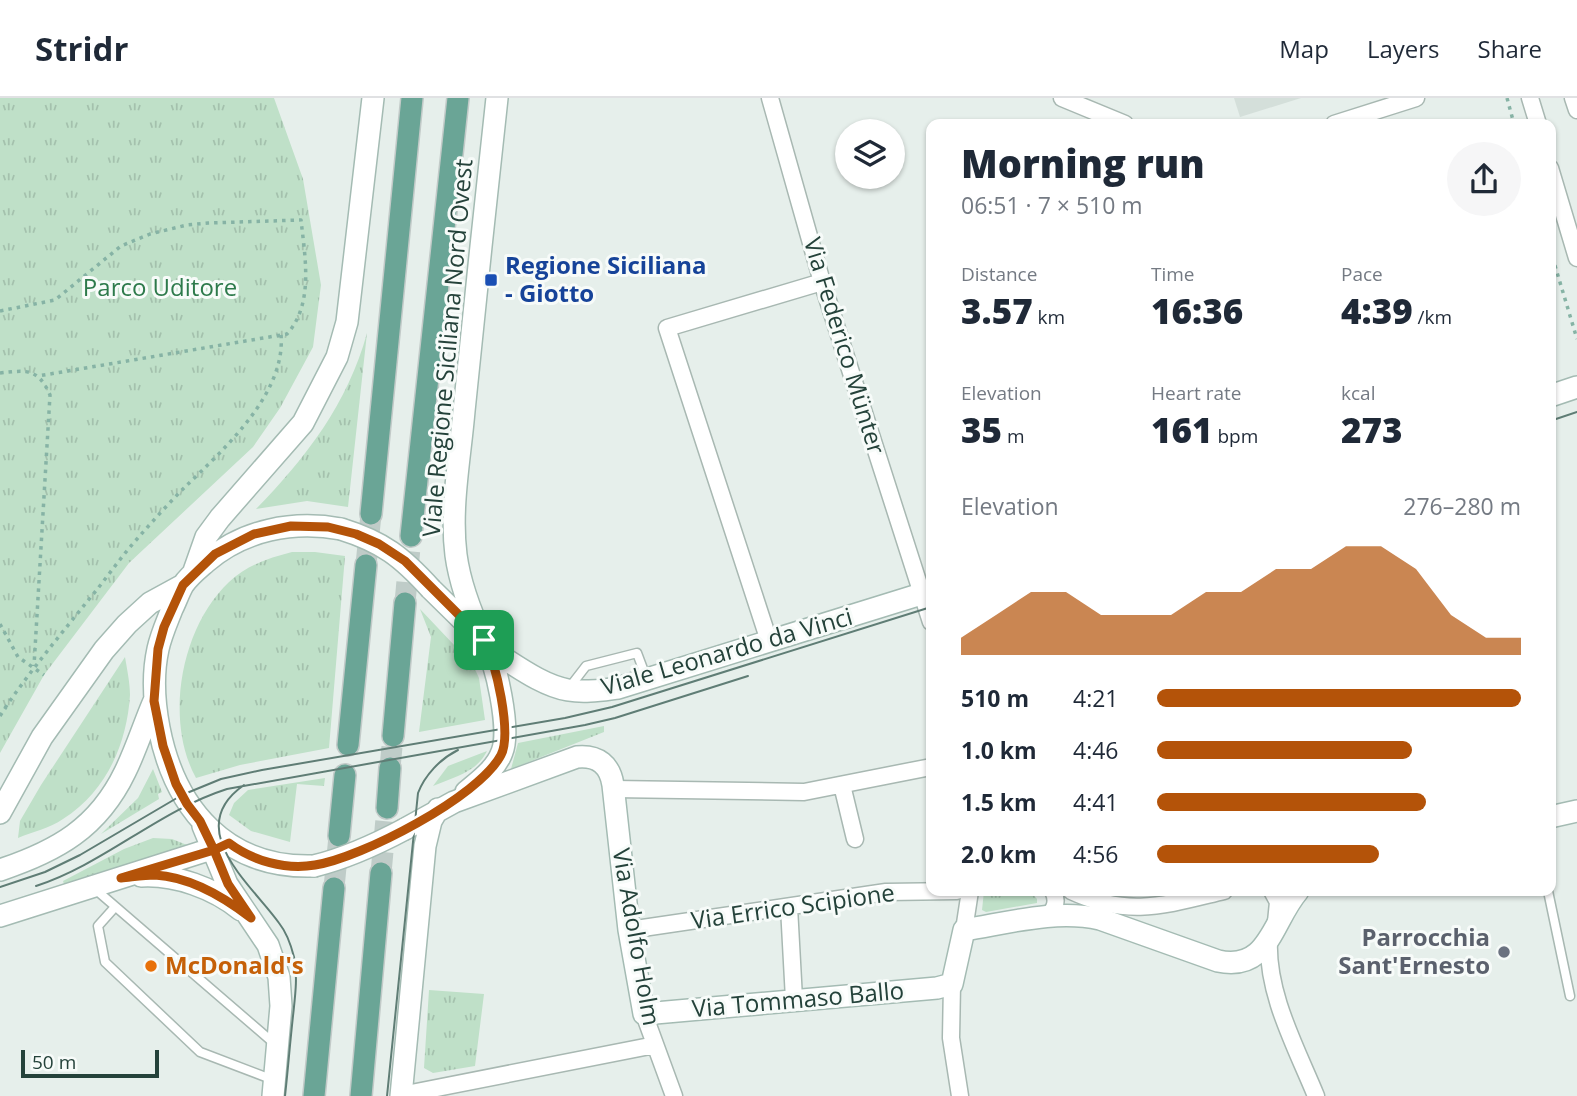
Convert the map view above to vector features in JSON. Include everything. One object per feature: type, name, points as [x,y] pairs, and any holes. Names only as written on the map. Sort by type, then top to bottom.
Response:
[{"type":"main road","points":[[372,514],[412,98]]},
{"type":"main road","name":"Viale Regione Siciliana Nord Ovest","points":[[411,536],[458,98]]},
{"type":"main road","points":[[348,745],[366,565]]},
{"type":"main road","points":[[393,736],[405,603]]},
{"type":"main road","points":[[387,808],[390,768]]},
{"type":"main road","points":[[339,836],[345,775]]},
{"type":"main road","points":[[361,1096],[381,873]]},
{"type":"main road","points":[[314,1096],[334,888]]},
{"type":"street","points":[[274,1088],[281,1006],[279,977],[268,945],[228,884],[221,847],[187,804],[176,784],[163,746],[154,701],[158,649],[164,627],[206,537],[303,423],[337,357],[347,322],[373,98]]},
{"type":"street","name":"Viale Regione Siciliana Nord Ovest","points":[[446,805],[483,778],[504,748],[500,694],[486,645],[462,585],[456,554],[455,528],[468,372],[497,98]]},
{"type":"street","name":"Via Federico Münter","points":[[770,98],[822,282],[926,589]]},
{"type":"street","points":[[1062,98],[1113,119]]},
{"type":"street","points":[[1350,119],[1416,98]]},
{"type":"street","points":[[1530,98],[1536,119]]},
{"type":"street","points":[[1573,98],[1577,110]]},
{"type":"street","points":[[1556,188],[1577,258]]},
{"type":"street","points":[[769,641],[667,328],[822,282]]},
{"type":"street","points":[[1556,394],[1577,387]]},
{"type":"street","name":"Viale Leonardo da Vinci","points":[[0,813],[43,737],[104,650],[127,624],[150,603],[188,579],[215,554],[254,534],[291,526],[311,525],[341,529],[368,538],[405,561],[486,645],[547,683],[567,690],[588,692],[647,679],[926,592]]},
{"type":"street","points":[[0,870],[54,848],[80,832],[101,813],[127,769],[154,701]]},
{"type":"street","points":[[0,916],[221,847],[279,866],[314,866],[338,860],[369,848],[446,805],[577,757],[595,758],[603,763],[613,782],[804,792],[926,768]]},
{"type":"street","name":"Via Adolfo Holm","points":[[613,782],[629,930],[645,1014],[674,1096]]},
{"type":"street","points":[[842,785],[855,839]]},
{"type":"street","points":[[446,805],[431,821],[425,846],[401,1096],[655,1045]]},
{"type":"street","points":[[1556,816],[1577,811]]},
{"type":"street","points":[[121,878],[155,875],[181,880],[221,896],[251,918]]},
{"type":"street","name":"Via Errico Scipione","points":[[629,930],[887,892],[926,891]]},
{"type":"street","points":[[960,1096],[951,1038],[952,984],[969,896]]},
{"type":"street","points":[[1041,918],[1055,908],[1056,896]]},
{"type":"street","points":[[1079,896],[1102,911],[1225,962],[1251,958],[1262,950],[1295,896]]},
{"type":"street","points":[[964,930],[1041,918],[1159,906],[1202,896]]},
{"type":"street","points":[[1275,896],[1278,902],[1270,972],[1283,1014],[1316,1096]]},
{"type":"street","points":[[789,907],[794,999]]},
{"type":"street","name":"Via Tommaso Ballo","points":[[645,1014],[937,988],[952,984]]},
{"type":"lane","points":[[567,690],[586,666],[637,653],[647,679]]},
{"type":"lane","points":[[93,887],[278,1047]]},
{"type":"lane","points":[[1549,896],[1570,996]]},
{"type":"lane","points":[[115,906],[98,926],[105,962],[200,1052],[274,1088]]},
{"type":"path","points":[[1507,98],[1513,119]]},
{"type":"path","points":[[0,311],[55,300],[121,246],[150,234],[208,223],[300,220],[306,263],[303,300],[297,322],[287,334],[38,376]]},
{"type":"path","points":[[1556,269],[1577,339]]},
{"type":"path","points":[[0,716],[34,668],[135,541],[249,421],[272,380],[283,353],[281,335]]},
{"type":"path","points":[[0,373],[32,372],[43,379],[50,395],[34,668]]},
{"type":"path","points":[[0,624],[18,657],[44,675]]},
{"type":"shaded area","points":[[1234,98],[1301,98],[1240,117]]},
{"type":"green space","name":"Parco Uditore","points":[[0,98],[274,98],[303,179],[321,285],[313,347],[280,408],[253,447],[129,563],[44,675],[0,753]]},
{"type":"green space","points":[[367,333],[348,507],[307,501],[256,509],[292,470],[337,406],[359,359]]},
{"type":"green space","points":[[292,552],[345,556],[329,748],[240,765],[196,778],[186,755],[180,702],[182,675],[199,623],[212,601],[236,576],[259,563]]},
{"type":"green space","points":[[420,609],[473,665],[479,678],[485,720],[419,732],[431,637]]},
{"type":"green space","points":[[125,657],[130,690],[128,713],[112,765],[91,795],[78,808],[47,827],[18,838],[20,821],[41,785]]},
{"type":"green space","points":[[604,726],[604,732],[511,769],[518,743]]},
{"type":"green space","points":[[487,751],[471,769],[433,786],[448,766]]},
{"type":"green space","points":[[153,769],[162,792],[158,794],[159,799],[101,834],[138,798]]},
{"type":"green space","points":[[325,778],[324,786],[297,784],[290,842],[251,831],[229,815],[234,803],[248,790]]},
{"type":"green space","points":[[153,838],[172,839],[187,845],[64,884],[63,881],[124,849]]},
{"type":"green space","points":[[983,896],[1034,896],[1037,899],[1037,903],[986,912],[982,910]]},
{"type":"green space","points":[[429,990],[484,994],[475,1066],[433,1073],[424,1068]]},
{"type":"tunnel","points":[[366,565],[371,514]]},
{"type":"tunnel","points":[[405,603],[411,536]]},
{"type":"tunnel","points":[[390,768],[393,736]]},
{"type":"tunnel","points":[[381,873],[387,808]]},
{"type":"tunnel","points":[[334,888],[339,836]]},
{"type":"tram line","points":[[1556,419],[1577,412]]},
{"type":"tram line","points":[[0,887],[45,872],[80,855],[182,795],[221,779],[565,718],[612,707],[926,609]]},
{"type":"tram line","points":[[36,886],[85,865],[178,810],[227,789],[585,725],[748,676]]},
{"type":"tram line","points":[[387,1096],[418,793],[434,768],[458,750]]},
{"type":"tram line","points":[[244,785],[226,802],[219,820],[220,838],[239,874],[282,927],[294,957],[296,987],[285,1096]]},
{"type":"place","name":"Regione Siciliana - Giotto","points":[[491,280]]},
{"type":"place","name":"Parrocchia Sant'Ernesto","points":[[1504,952]]},
{"type":"place","name":"McDonald's","points":[[151,966]]},
{"type":"route","points":[[484,640],[405,561],[379,544],[341,529],[311,525],[275,528],[254,534],[215,554],[183,585],[164,627],[154,673],[154,701],[163,746],[176,784],[200,821],[214,850],[121,878],[155,875],[181,880],[221,896],[251,918],[228,884],[214,850],[229,843],[258,859],[279,866],[314,866],[369,848],[454,802],[483,778],[504,748],[500,694],[489,649],[484,640]]}]
